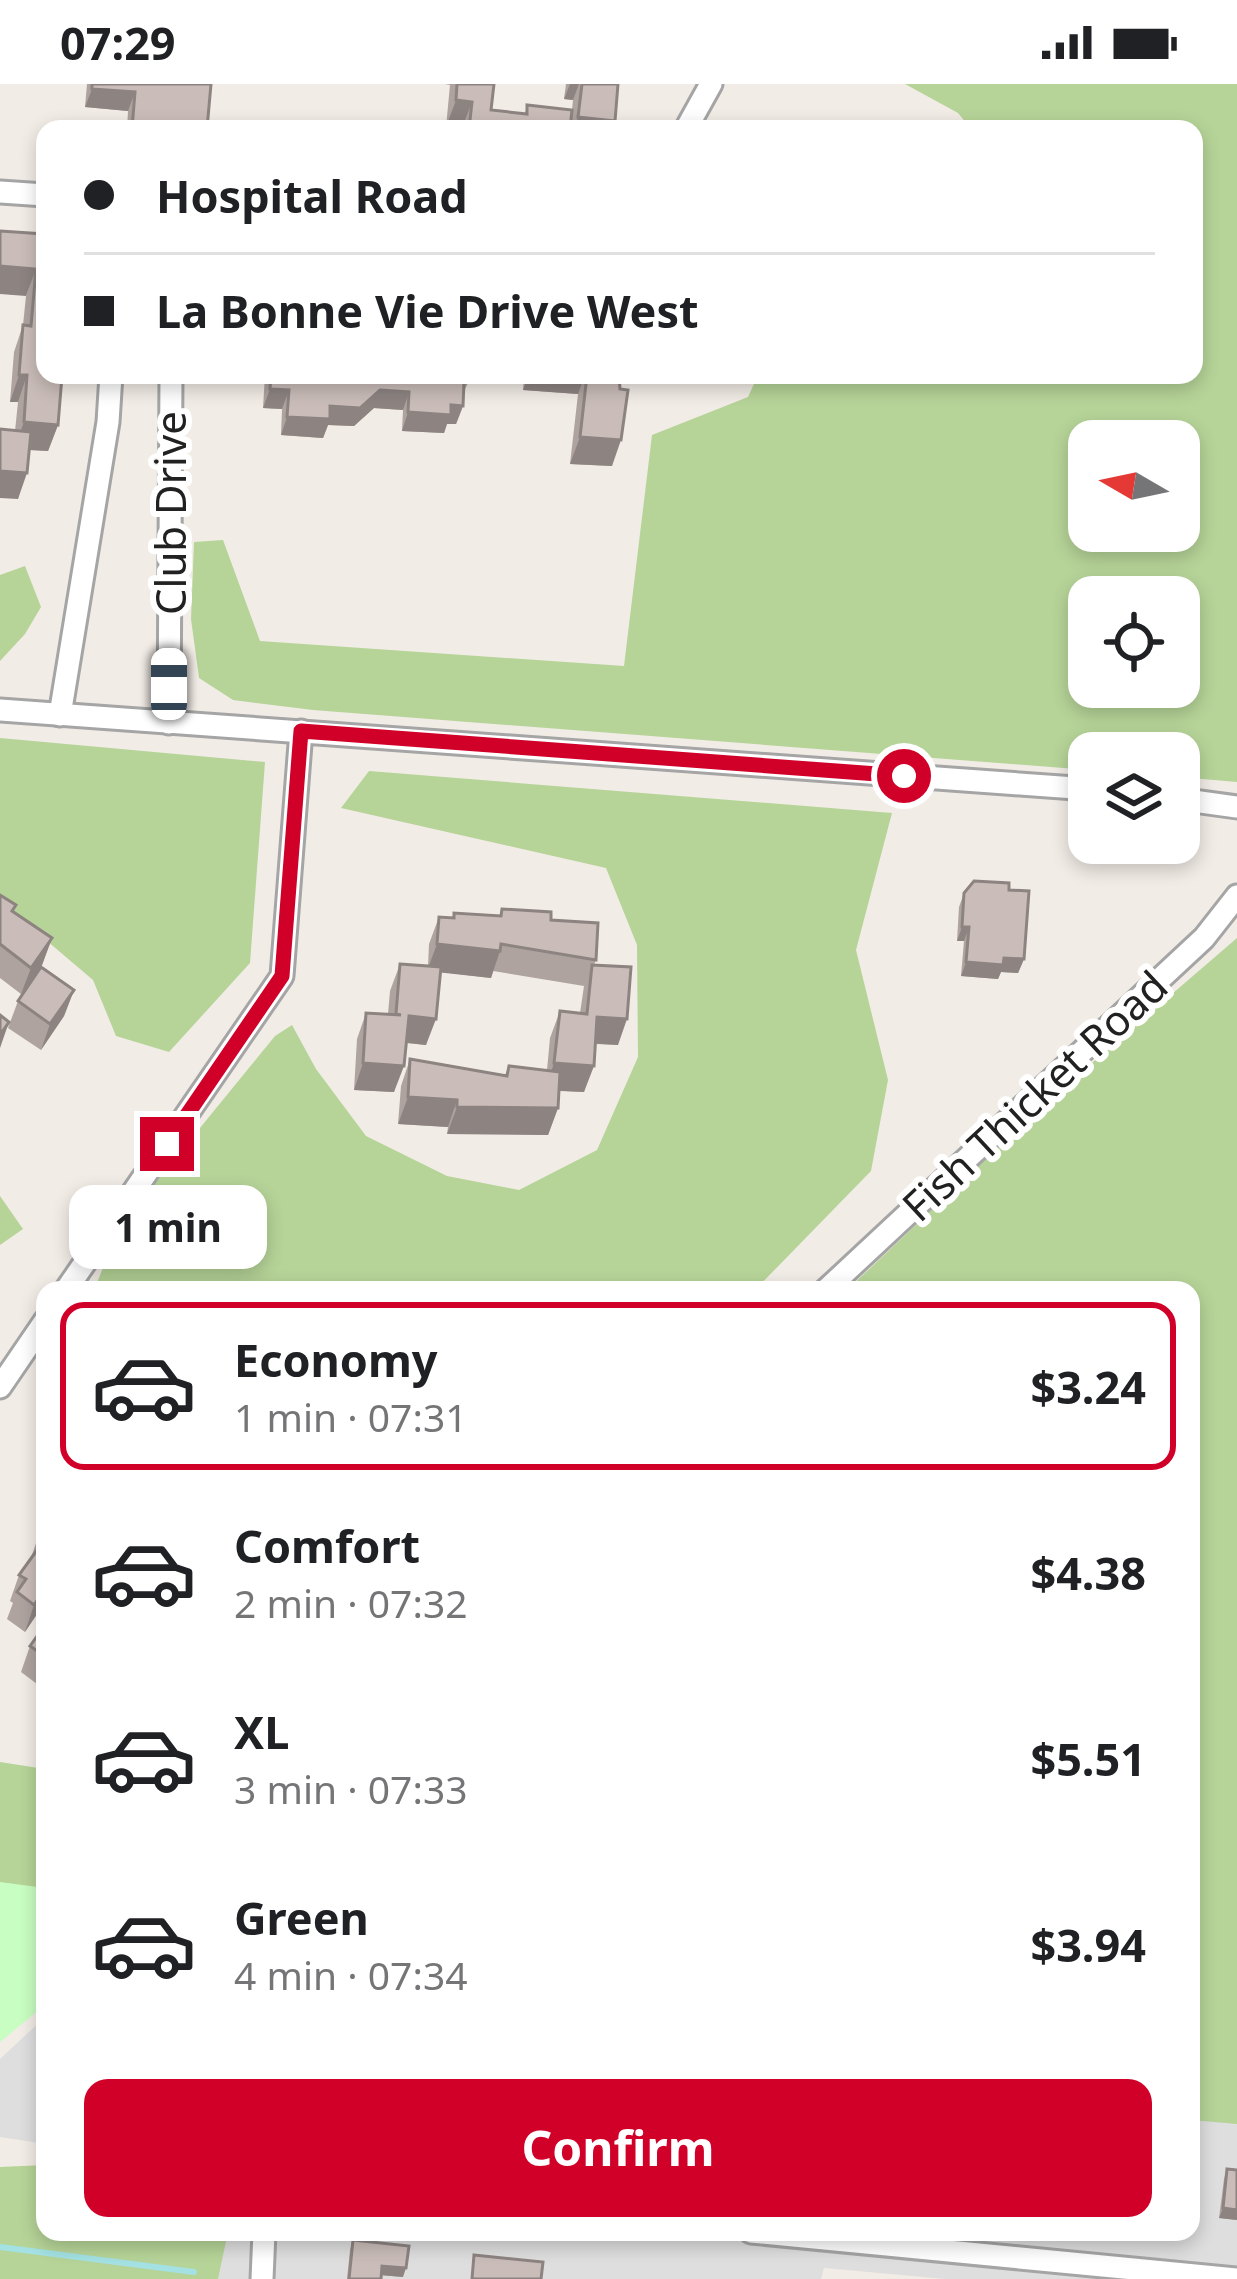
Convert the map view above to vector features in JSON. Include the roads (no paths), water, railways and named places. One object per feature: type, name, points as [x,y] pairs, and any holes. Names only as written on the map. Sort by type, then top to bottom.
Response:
[{"type":"street","points":[[691,120],[712,84]]},
{"type":"street","points":[[0,192],[36,194]]},
{"type":"street","points":[[60,715],[111,384]]},
{"type":"street","name":"Club Drive","points":[[169,723],[171,384]]},
{"type":"street","points":[[0,710],[1068,787]]},
{"type":"street","points":[[72,1281],[282,976],[301,731]]},
{"type":"street","points":[[1200,802],[1237,807]]},
{"type":"street","name":"Fish Thicket Road","points":[[836,1281],[1204,938],[1237,896]]},
{"type":"street","points":[[0,1387],[36,1334]]},
{"type":"street","points":[[262,2279],[264,2241]]},
{"type":"street","points":[[844,2241],[1237,2279]]},
{"type":"waterway","points":[[0,2247],[194,2272]]}]
